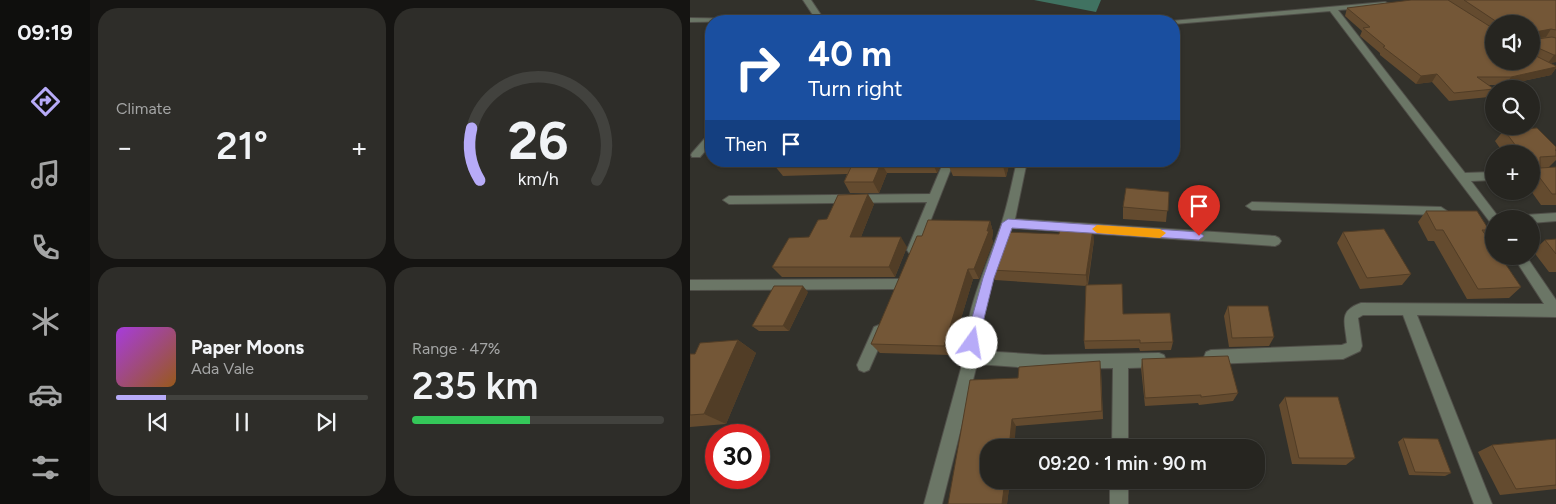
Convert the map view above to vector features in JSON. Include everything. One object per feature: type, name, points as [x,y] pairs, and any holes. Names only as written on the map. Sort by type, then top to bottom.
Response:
[{"type":"street","points":[[807,0],[817,15]]},
{"type":"street","points":[[1180,21],[1393,4]]},
{"type":"street","points":[[1332,8],[1487,210]]},
{"type":"street","points":[[690,20],[705,20]]},
{"type":"street","points":[[693,155],[705,144]]},
{"type":"street","points":[[910,258],[947,167]]},
{"type":"street","points":[[932,504],[972,352],[972,337],[1008,223],[1021,167]]},
{"type":"street","points":[[1462,177],[1485,176]]},
{"type":"street","points":[[729,200],[934,198]]},
{"type":"street","points":[[1252,206],[1450,212]]},
{"type":"street","points":[[1470,212],[1485,215]]},
{"type":"street","points":[[1540,218],[1556,217]]},
{"type":"street","points":[[1008,223],[1275,241]]},
{"type":"street","points":[[1525,265],[1556,310]]},
{"type":"street","points":[[690,285],[900,284]]},
{"type":"street","points":[[1198,358],[1343,352],[1355,346],[1351,315],[1361,309],[1556,310]]},
{"type":"street","points":[[1408,310],[1483,504]]},
{"type":"street","points":[[864,365],[884,320]]},
{"type":"street","points":[[972,352],[975,357],[996,360],[1069,363],[1169,359]]},
{"type":"street","points":[[1120,439],[1121,361]]},
{"type":"street","points":[[1119,489],[1119,504]]},
{"type":"shaded area","points":[[1034,0],[1101,0],[1096,12]]},
{"type":"building","points":[[1411,0],[1448,0],[1485,23],[1485,70],[1540,70],[1540,58],[1556,67],[1511,77],[1477,77],[1485,83],[1485,90],[1454,93],[1437,74],[1421,76],[1383,47],[1385,46],[1363,28],[1370,27],[1347,8]]},
{"type":"building","points":[[1464,0],[1556,0],[1556,30],[1540,31],[1540,15],[1486,15]]},
{"type":"building","points":[[1556,38],[1556,55],[1540,49],[1540,39]]},
{"type":"building","points":[[1540,131],[1556,147],[1556,156],[1540,157],[1540,145],[1515,145],[1508,135],[1540,135]]},
{"type":"building","points":[[851,167],[879,167],[873,182],[844,182]]},
{"type":"building","points":[[1556,167],[1556,194],[1552,194],[1540,178],[1540,168]]},
{"type":"building","points":[[1126,188],[1169,192],[1168,211],[1123,207]]},
{"type":"building","points":[[868,194],[850,237],[901,237],[889,267],[772,267],[789,238],[809,237],[818,220],[827,219],[838,195]]},
{"type":"building","points":[[1426,211],[1477,211],[1485,224],[1485,230],[1482,230],[1485,234],[1485,265],[1506,265],[1521,287],[1478,289],[1443,230],[1436,230]]},
{"type":"building","points":[[928,220],[990,221],[987,231],[989,231],[974,269],[968,269],[944,346],[871,344],[917,236],[922,236]]},
{"type":"building","points":[[1060,227],[1093,229],[1086,275],[991,270],[1005,232],[1059,234]]},
{"type":"building","points":[[1384,229],[1411,274],[1367,278],[1343,232]]},
{"type":"building","points":[[1556,239],[1556,254],[1545,240]]},
{"type":"building","points":[[1122,284],[1123,314],[1170,313],[1173,342],[1140,343],[1140,340],[1084,341],[1086,285]]},
{"type":"building","points":[[774,286],[803,286],[783,326],[752,326]]},
{"type":"building","points":[[1228,306],[1268,306],[1274,337],[1232,338]]},
{"type":"building","points":[[738,340],[704,414],[690,415],[690,354],[695,354],[700,343]]},
{"type":"building","points":[[1228,356],[1238,393],[1201,397],[1201,395],[1145,398],[1142,359]]},
{"type":"building","points":[[1100,361],[1102,411],[1012,419],[1010,439],[980,439],[980,489],[1004,489],[1002,504],[948,504],[970,380],[1018,378],[1019,367]]},
{"type":"building","points":[[1285,397],[1338,397],[1355,458],[1299,458]]},
{"type":"building","points":[[1403,438],[1438,439],[1451,473],[1415,472]]},
{"type":"building","points":[[1556,439],[1556,485],[1516,489],[1492,445]]},
{"type":"slow traffic","points":[[1097,229],[1160,233]]},
{"type":"route","points":[[972,343],[988,278],[1008,223],[1199,236]]}]
